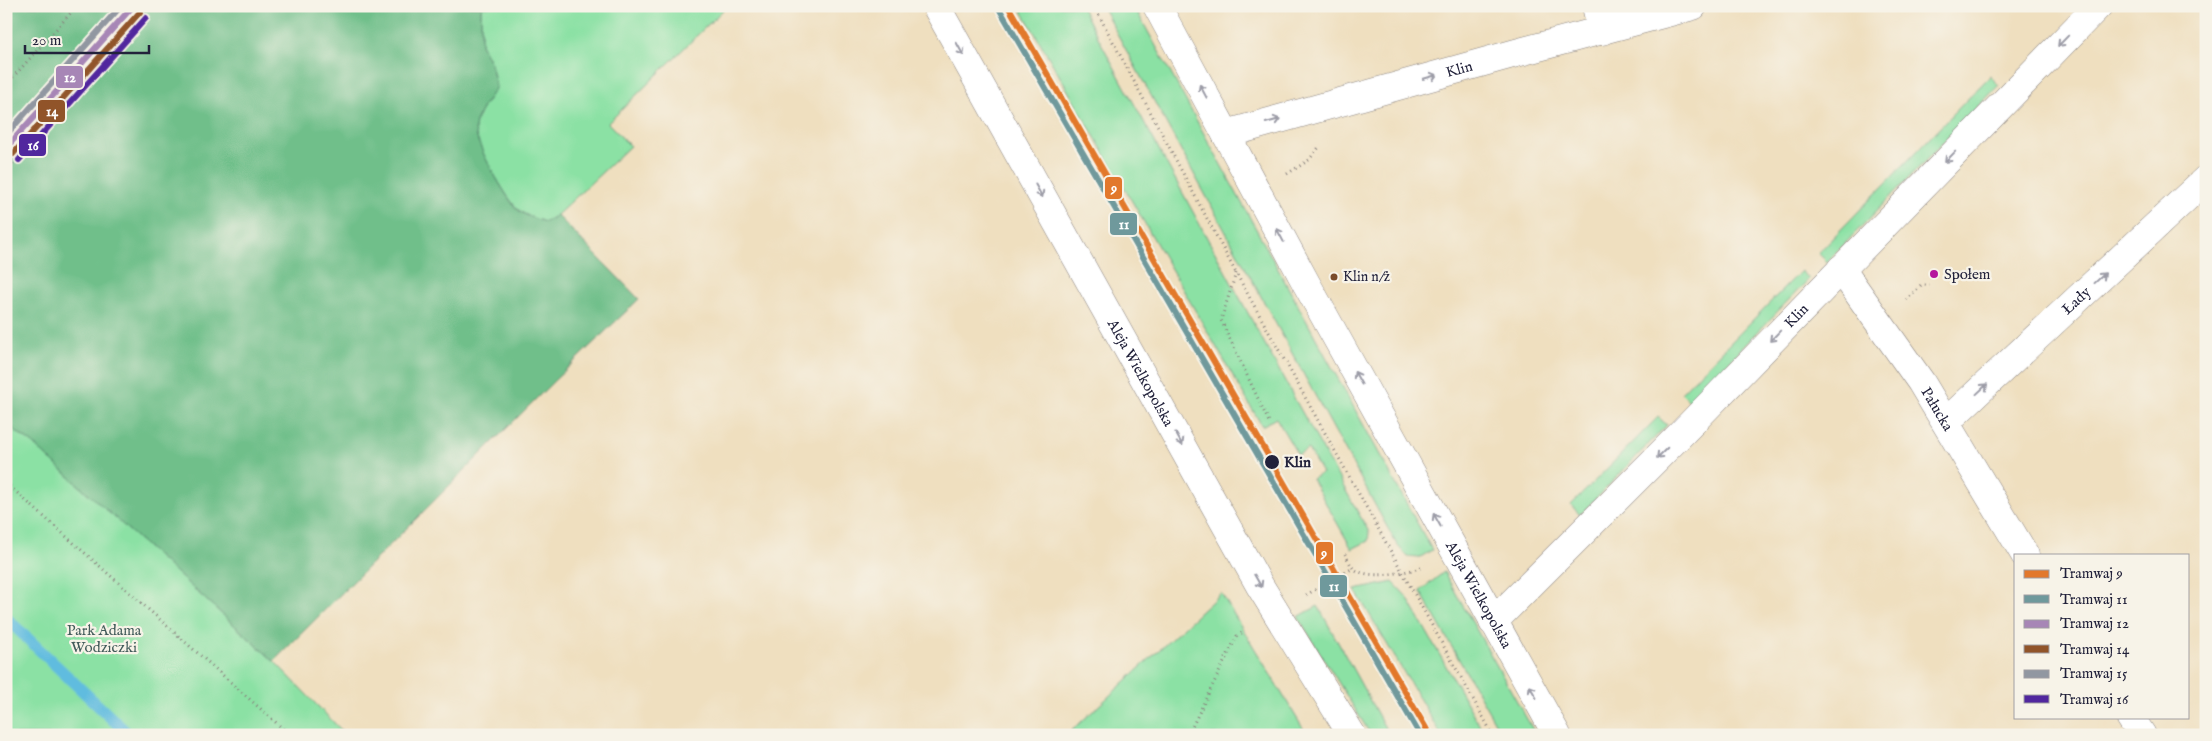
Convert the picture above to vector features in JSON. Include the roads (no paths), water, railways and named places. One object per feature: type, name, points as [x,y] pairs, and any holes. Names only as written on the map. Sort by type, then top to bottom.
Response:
[{"type":"street","name":"Aleja Wielkopolska","points":[[936,6],[1256,578],[1352,735]]},
{"type":"street","name":"Aleja Wielkopolska","points":[[1157,6],[1493,622],[1558,735]]},
{"type":"street","name":"Klin","points":[[1226,134],[1599,19],[1693,6]]},
{"type":"street","name":"Klin","points":[[1493,622],[1678,437],[2098,6]]},
{"type":"street","name":"Łady","points":[[1946,422],[2206,179]]},
{"type":"street","name":"Pałucka","points":[[1841,269],[1916,374],[2024,554]]},
{"type":"street","points":[[2131,718],[2142,735]]},
{"type":"waterway","points":[[6,618],[129,735]]},
{"type":"tram line","name":"15","points":[[6,135],[121,6]]},
{"type":"tram line","name":"12","points":[[6,148],[133,6]]},
{"type":"tram line","name":"9","points":[[1008,6],[1430,735]]},
{"type":"tram line","name":"11","points":[[1000,10],[1420,735]]},
{"type":"tram line","name":"14","points":[[13,154],[140,12]]},
{"type":"tram line","name":"16","points":[[19,160],[146,18]]},
{"type":"place","name":"Społem","points":[[1934,274]]},
{"type":"place","name":"Klin n/ż","points":[[1334,277]]},
{"type":"place","name":"Klin","points":[[1272,462]]},
{"type":"park label","name":"Park Adama Wodziczki","points":[[104,638]]}]
